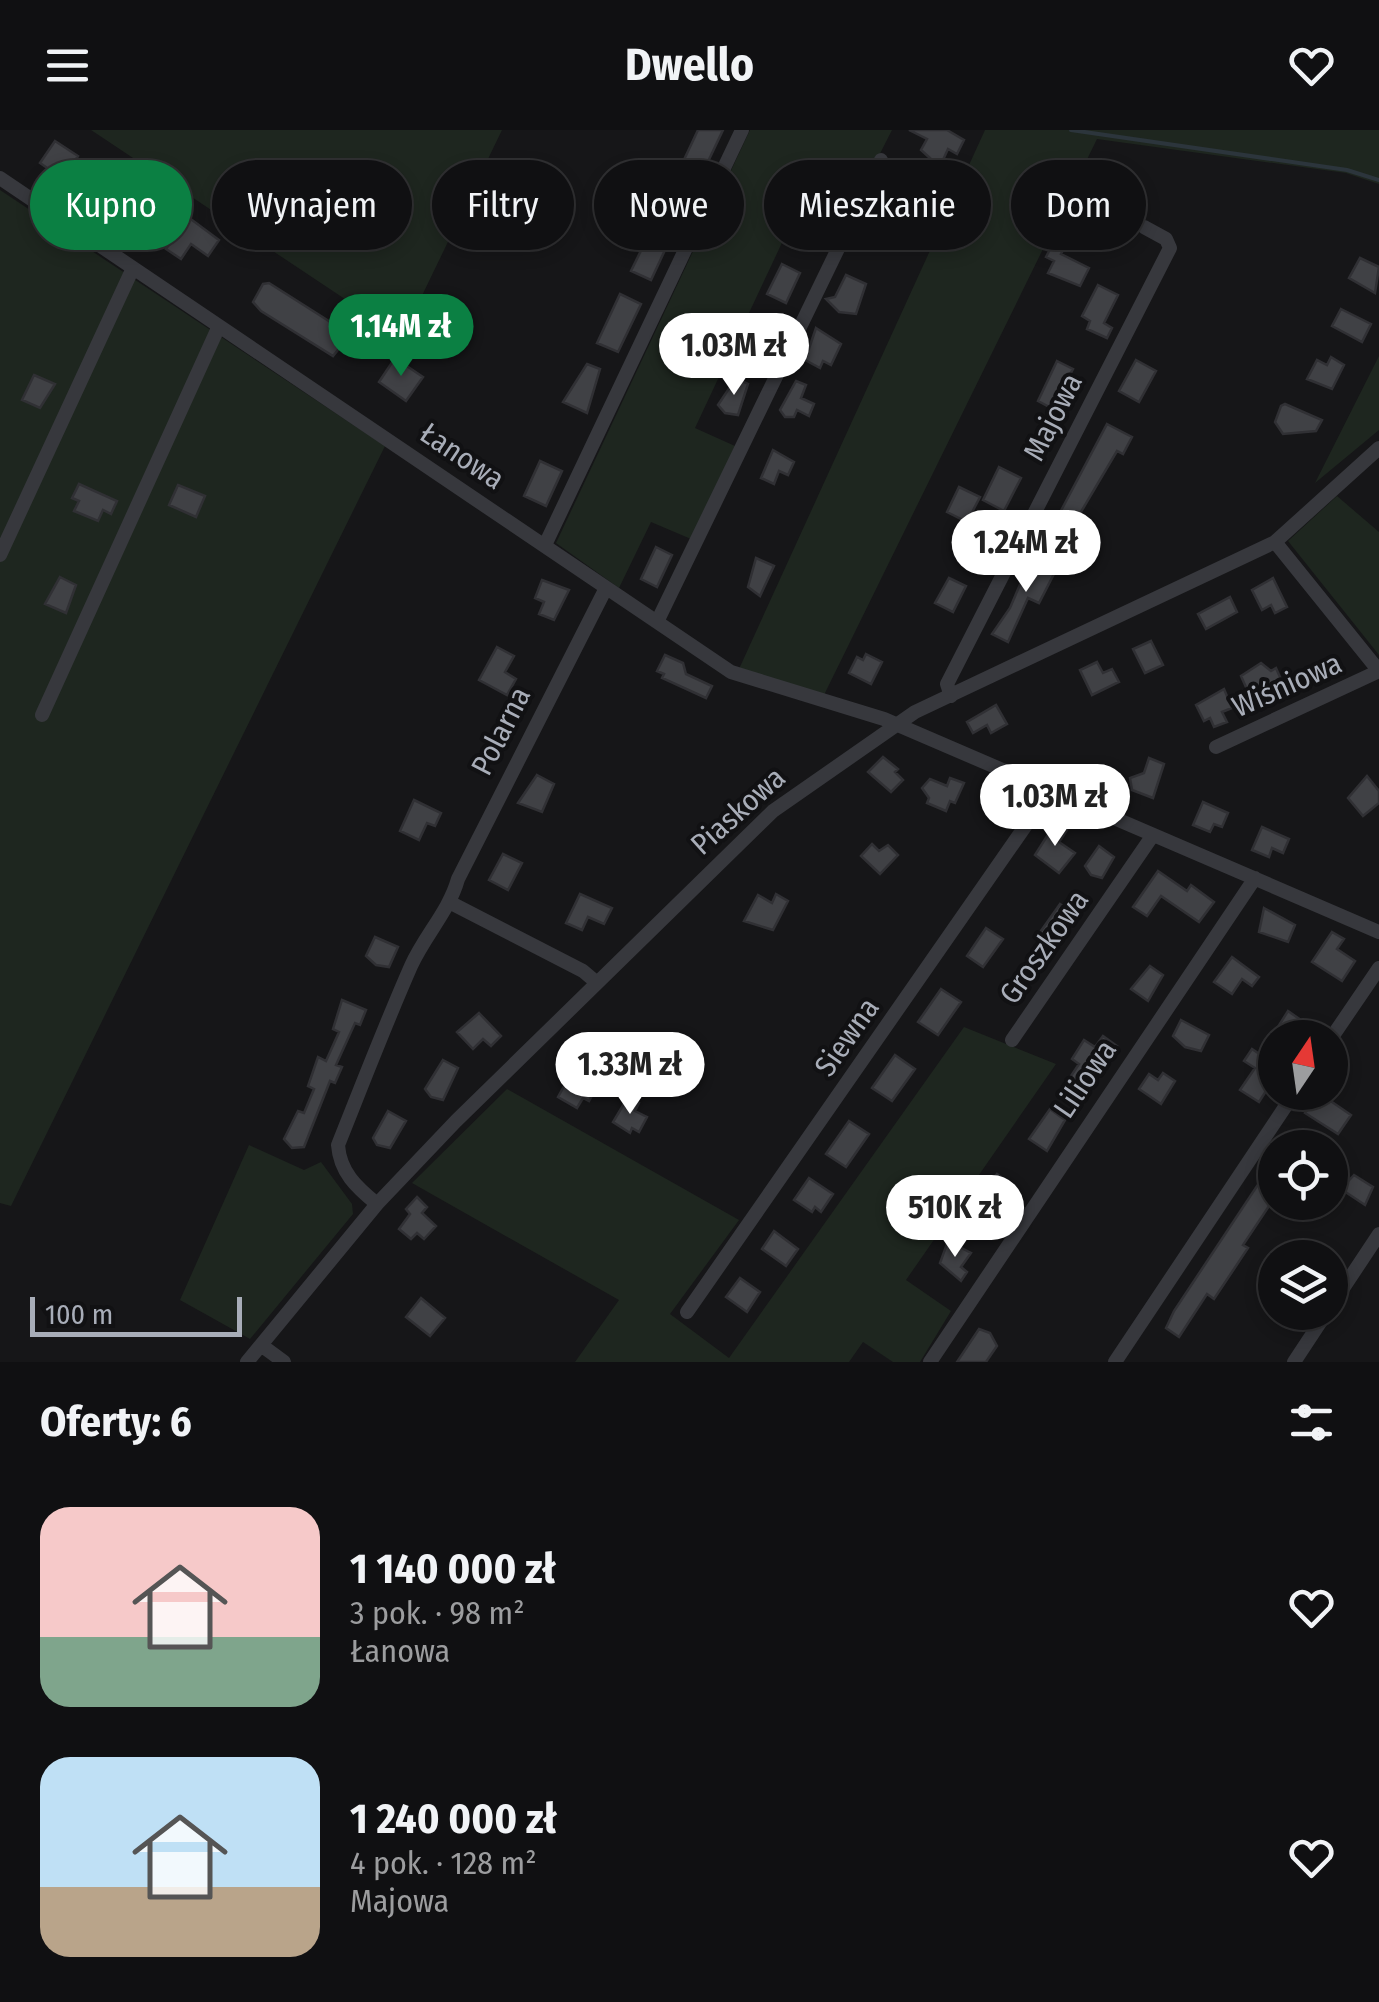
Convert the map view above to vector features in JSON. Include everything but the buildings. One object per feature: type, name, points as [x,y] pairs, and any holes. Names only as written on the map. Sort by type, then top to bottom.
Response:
[{"type":"street","points":[[545,545],[742,130]]},
{"type":"street","name":"Łanowa","points":[[0,178],[730,672],[893,725]]},
{"type":"street","name":"Majowa","points":[[951,696],[948,684],[1170,248],[1166,240],[1146,228]]},
{"type":"street","points":[[658,622],[838,250]]},
{"type":"street","points":[[0,554],[133,268]]},
{"type":"street","points":[[42,716],[219,326]]},
{"type":"street","name":"Piaskowa","points":[[247,1362],[377,1204],[596,982],[774,812],[893,725],[1274,542],[1379,448]]},
{"type":"street","name":"Wiśniowa","points":[[1216,748],[1379,671],[1274,542]]},
{"type":"street","name":"Polarna","points":[[377,1204],[348,1178],[339,1161],[338,1145],[412,963],[433,923],[451,902],[458,879],[606,588]]},
{"type":"street","points":[[893,725],[1379,932]]},
{"type":"street","name":"Siewna","points":[[687,1312],[1049,792]]},
{"type":"street","name":"Groszkowa","points":[[1012,1040],[1153,835]]},
{"type":"street","name":"Liliowa","points":[[930,1362],[1255,878]]},
{"type":"street","points":[[451,902],[584,971],[596,982]]},
{"type":"street","points":[[1344,1020],[1379,968]]},
{"type":"street","points":[[1115,1362],[1283,1110]]},
{"type":"street","points":[[1348,1281],[1379,1234]]},
{"type":"street","points":[[1294,1362],[1316,1330]]},
{"type":"street","points":[[261,1346],[284,1362]]},
{"type":"shaded area","points":[[91,130],[502,130],[488,160],[432,160],[432,250],[444,250],[402,337],[271,250],[412,250],[412,160],[212,160],[212,211],[192,197],[192,160],[136,160]]},
{"type":"shaded area","points":[[750,130],[892,130],[877,160],[764,160],[764,250],[779,250],[695,428],[735,446],[691,539],[651,522],[619,588],[556,543],[694,250],[744,250],[744,160],[736,160]]},
{"type":"shaded area","points":[[985,130],[1379,130],[1379,184],[1346,173],[1097,139],[1087,160],[1011,160],[1011,250],[1042,250],[824,695],[739,669],[930,250],[991,250],[991,160],[971,160]]},
{"type":"shaded area","points":[[0,190],[30,210],[30,250],[90,250],[385,446],[11,1206],[0,1203]]},
{"type":"shaded area","points":[[1379,356],[1379,430],[1315,483]]},
{"type":"shaded area","points":[[1337,496],[1379,532],[1379,655],[1288,541]]},
{"type":"shaded area","points":[[964,1027],[1056,1064],[906,1280],[951,1311],[920,1362],[893,1362],[863,1342],[849,1362],[575,1362],[619,1300],[412,1183],[507,1089],[739,1220],[670,1314],[729,1358]]},
{"type":"shaded area","points":[[249,1145],[304,1170],[321,1162],[352,1204],[353,1214],[250,1339],[180,1300]]},
{"type":"waterway","points":[[1071,130],[1347,170],[1379,180]]}]
